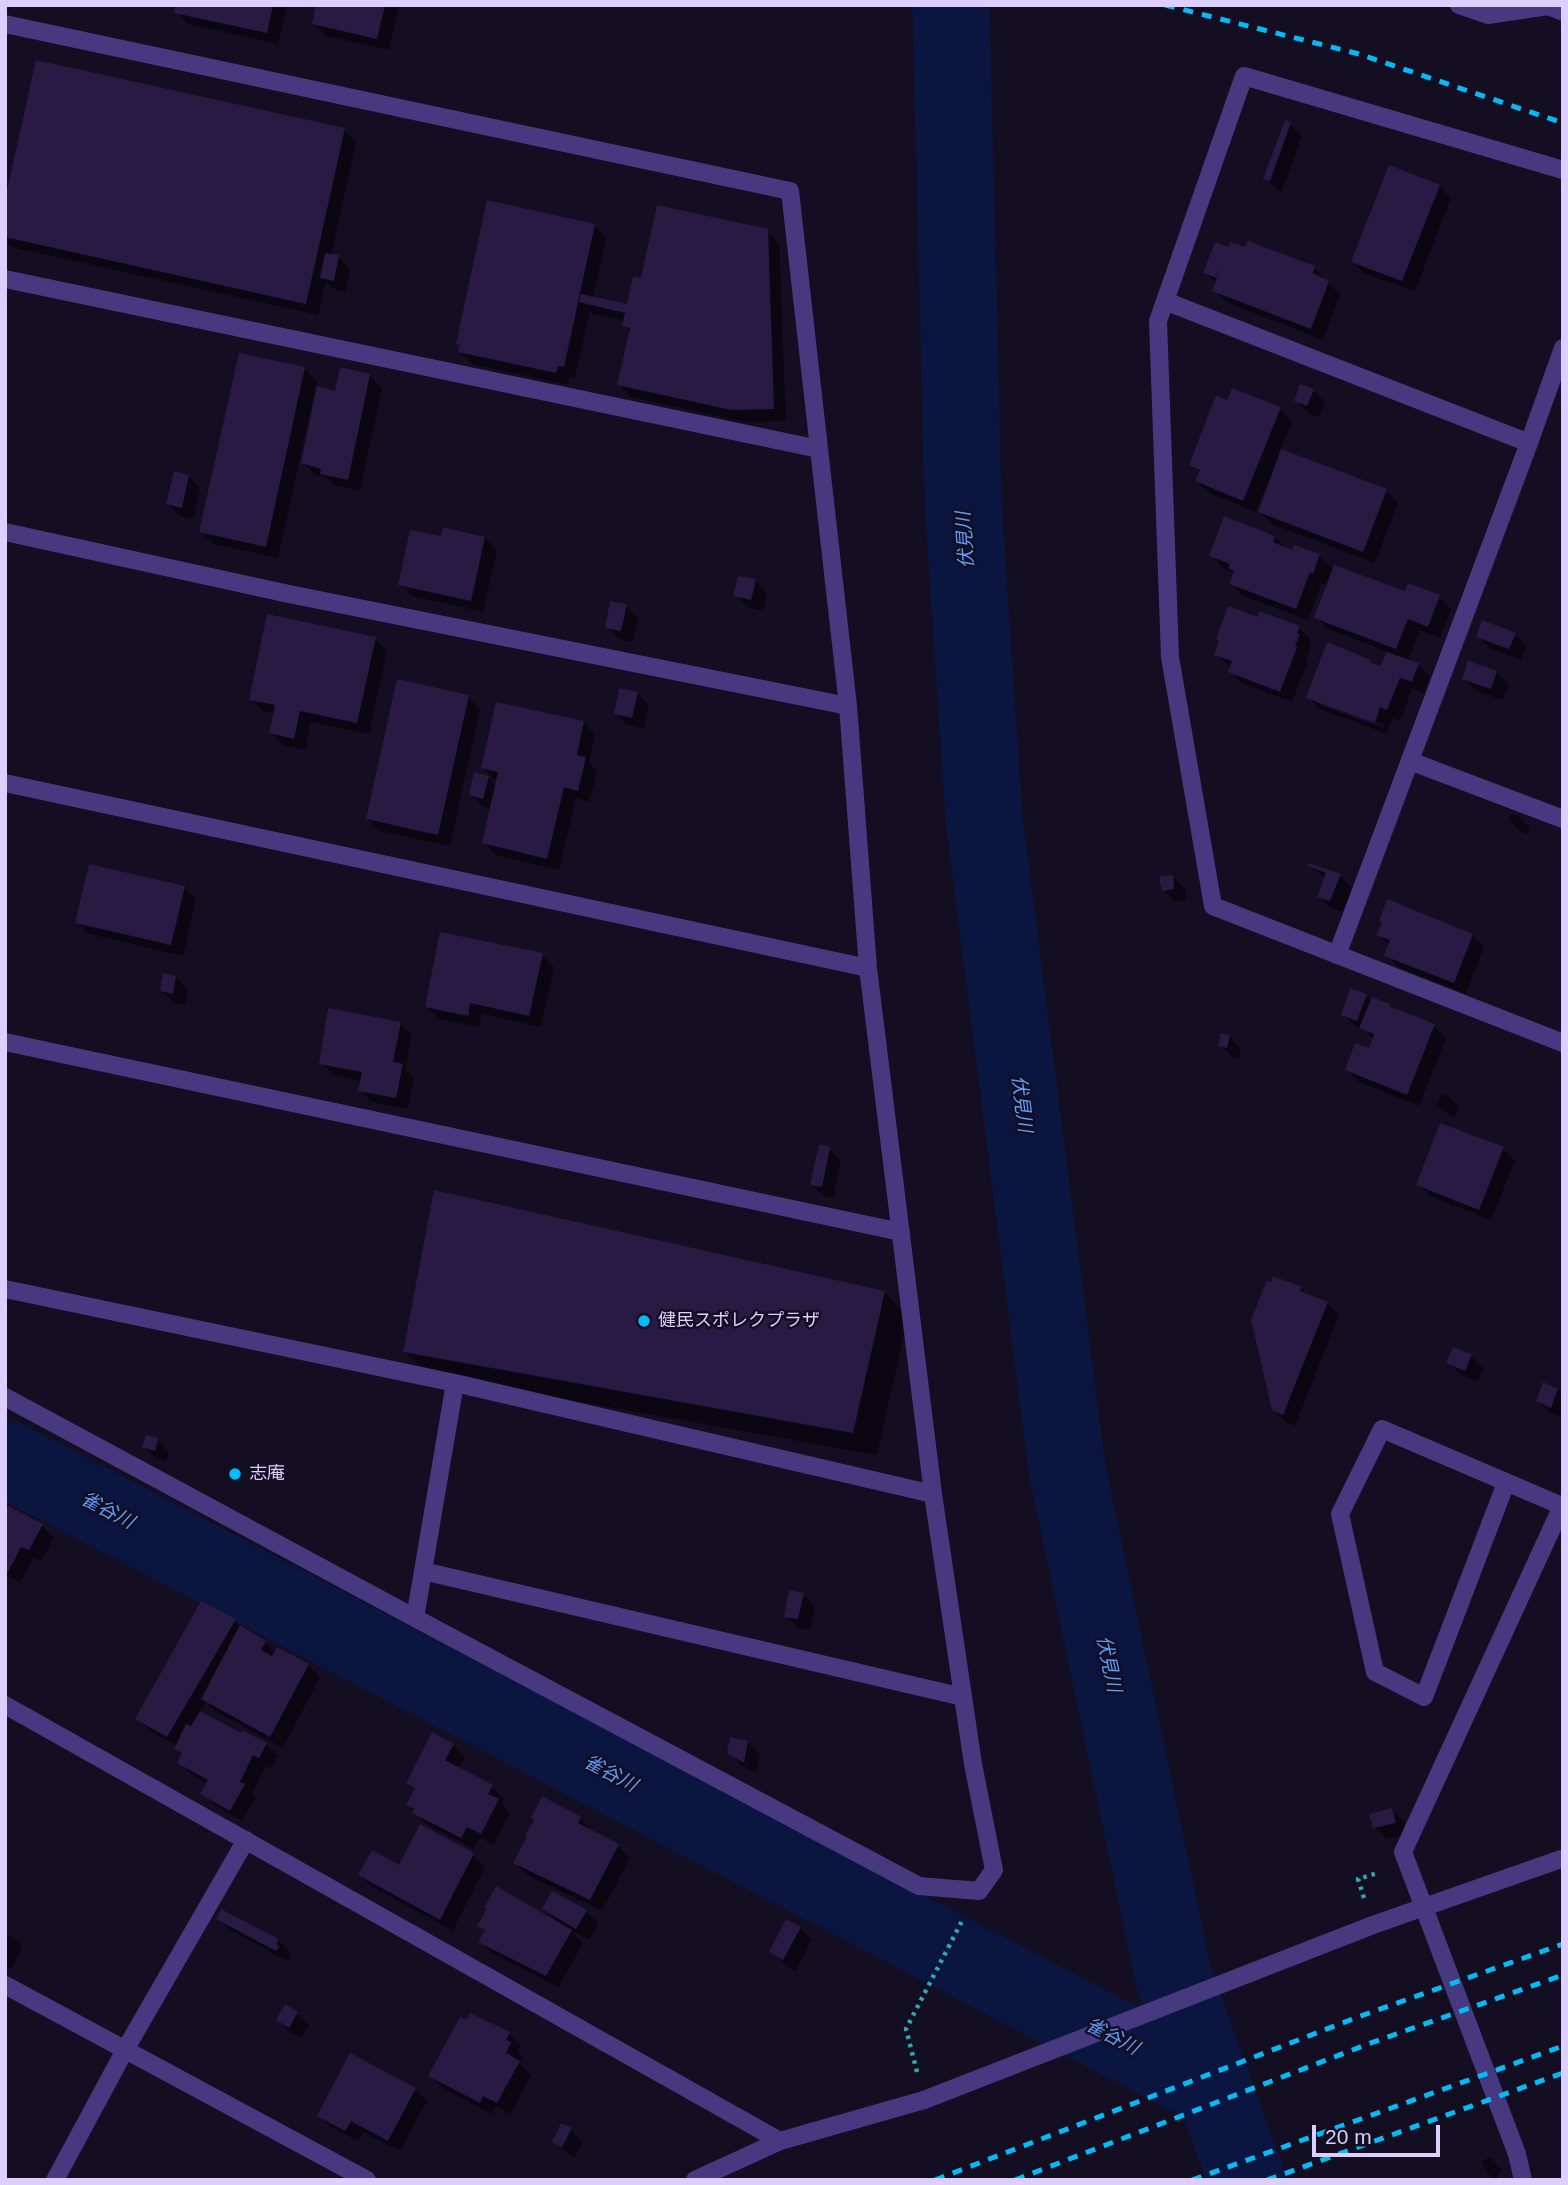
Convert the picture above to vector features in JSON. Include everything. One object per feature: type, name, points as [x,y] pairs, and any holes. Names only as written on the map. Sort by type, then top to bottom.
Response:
[{"type":"street","points":[[1459,5],[1488,15],[1548,6],[1563,12]]},
{"type":"street","points":[[5,24],[790,191],[848,706],[869,968],[933,1494],[973,1764],[993,1870],[979,1891],[919,1886],[5,1397]]},
{"type":"street","points":[[1563,170],[1244,76],[1158,321],[1170,657],[1213,906],[1563,1043]]},
{"type":"street","points":[[5,279],[819,449]]},
{"type":"street","points":[[1165,301],[1529,443]]},
{"type":"street","points":[[1337,955],[1563,348]]},
{"type":"street","points":[[5,532],[289,594],[848,706]]},
{"type":"street","points":[[1410,761],[1563,819]]},
{"type":"street","points":[[5,783],[869,968]]},
{"type":"street","points":[[5,1042],[901,1232]]},
{"type":"street","points":[[5,1289],[454,1383],[933,1494]]},
{"type":"street","points":[[415,1618],[454,1383]]},
{"type":"street","points":[[1506,1483],[1424,1697],[1375,1672],[1340,1514],[1382,1429],[1562,1505],[1403,1852],[1517,2154],[1523,2180]]},
{"type":"street","points":[[423,1571],[963,1697]]},
{"type":"street","points":[[5,1705],[780,2141]]},
{"type":"street","points":[[55,2180],[125,2050],[246,1840]]},
{"type":"street","points":[[695,2180],[780,2141],[924,2100],[1373,1925],[1562,1858]]},
{"type":"street","points":[[5,1985],[367,2180]]},
{"type":"path","points":[[1373,1925],[1358,1879],[1407,1863]]},
{"type":"path","points":[[924,2100],[905,2029],[967,1911]]},
{"type":"building","points":[[176,5],[273,5],[267,33],[174,13]]},
{"type":"building","points":[[316,5],[385,5],[377,39],[312,24]]},
{"type":"building","points":[[36,60],[345,128],[306,304],[5,237],[5,200]]},
{"type":"building","points":[[1285,120],[1291,122],[1270,181],[1263,179]]},
{"type":"building","points":[[1389,165],[1440,185],[1402,281],[1351,262]]},
{"type":"building","points":[[487,200],[595,224],[564,367],[558,366],[556,373],[458,352],[460,345],[456,344]]},
{"type":"building","points":[[657,205],[768,229],[774,409],[731,410],[617,385],[630,328],[622,326],[625,313],[579,302],[581,294],[627,304],[633,276],[641,278]]},
{"type":"building","points":[[1248,241],[1315,266],[1313,273],[1329,281],[1311,329],[1212,291],[1221,266],[1216,278],[1203,273],[1215,242],[1228,247],[1230,242],[1245,247]]},
{"type":"building","points":[[325,253],[339,255],[334,281],[320,278]]},
{"type":"building","points":[[239,353],[305,367],[266,547],[199,532]]},
{"type":"building","points":[[340,367],[370,374],[348,480],[320,474],[321,469],[301,463],[317,386],[335,391]]},
{"type":"building","points":[[1300,384],[1314,389],[1307,406],[1294,401]]},
{"type":"building","points":[[1232,388],[1281,407],[1243,501],[1195,481],[1200,470],[1189,465],[1216,395],[1227,400]]},
{"type":"building","points":[[1281,449],[1387,489],[1363,552],[1258,512]]},
{"type":"building","points":[[174,471],[189,475],[182,508],[166,504]]},
{"type":"building","points":[[1224,516],[1275,536],[1273,542],[1292,550],[1294,545],[1320,554],[1296,609],[1229,584],[1234,571],[1228,568],[1230,564],[1209,556]]},
{"type":"building","points":[[443,527],[485,537],[471,601],[398,585],[410,530],[441,536]]},
{"type":"building","points":[[1334,565],[1405,591],[1408,583],[1440,595],[1428,627],[1408,619],[1396,649],[1314,618]]},
{"type":"building","points":[[738,576],[756,579],[751,600],[733,596]]},
{"type":"building","points":[[610,601],[627,604],[621,631],[605,628]]},
{"type":"building","points":[[1228,606],[1258,617],[1259,611],[1300,626],[1295,646],[1297,647],[1280,692],[1228,672],[1232,661],[1214,655],[1219,640],[1216,639]]},
{"type":"building","points":[[267,614],[376,637],[357,723],[300,711],[294,739],[269,733],[275,705],[249,700]]},
{"type":"building","points":[[1482,620],[1516,633],[1509,649],[1476,637]]},
{"type":"building","points":[[1327,642],[1380,666],[1387,652],[1419,663],[1412,682],[1400,678],[1387,710],[1380,707],[1375,723],[1306,698]]},
{"type":"building","points":[[1468,661],[1497,671],[1491,689],[1462,679]]},
{"type":"building","points":[[397,679],[469,695],[438,835],[366,819]]},
{"type":"building","points":[[619,688],[638,692],[632,718],[614,714]]},
{"type":"building","points":[[496,702],[584,721],[577,755],[586,757],[578,791],[564,787],[547,859],[482,843],[498,772],[481,768]]},
{"type":"building","points":[[474,772],[489,776],[483,799],[469,795]]},
{"type":"building","points":[[1309,863],[1341,874],[1330,901],[1317,897],[1326,873],[1308,866]]},
{"type":"building","points":[[89,864],[185,886],[171,945],[75,923]]},
{"type":"building","points":[[1173,875],[1174,889],[1162,891],[1159,877]]},
{"type":"building","points":[[1387,899],[1473,934],[1454,983],[1384,956],[1390,940],[1376,935]]},
{"type":"building","points":[[440,932],[543,953],[529,1016],[470,1003],[468,1016],[425,1007]]},
{"type":"building","points":[[163,973],[176,976],[173,994],[160,991]]},
{"type":"building","points":[[1350,988],[1367,994],[1357,1021],[1341,1015]]},
{"type":"building","points":[[1372,997],[1435,1024],[1407,1095],[1345,1070],[1355,1043],[1369,1048],[1374,1034],[1359,1028]]},
{"type":"building","points":[[328,1008],[401,1022],[393,1062],[403,1064],[396,1098],[358,1091],[362,1072],[319,1064]]},
{"type":"building","points":[[1221,1033],[1230,1035],[1227,1048],[1218,1046]]},
{"type":"building","points":[[1440,1123],[1504,1147],[1479,1210],[1416,1185]]},
{"type":"building","points":[[819,1144],[830,1147],[822,1187],[810,1185]]},
{"type":"building","name":"健民スポレクプラザ","points":[[434,1190],[885,1291],[853,1433],[403,1352]]},
{"type":"building","points":[[1273,1276],[1302,1287],[1300,1291],[1328,1302],[1283,1415],[1272,1410],[1251,1320],[1267,1280],[1271,1282]]},
{"type":"building","points":[[1453,1347],[1472,1354],[1465,1371],[1446,1363]]},
{"type":"building","points":[[1543,1382],[1558,1389],[1551,1408],[1536,1401]]},
{"type":"building","points":[[146,1435],[158,1438],[155,1451],[142,1447]]},
{"type":"building","points":[[8,1506],[43,1524],[29,1550],[21,1547],[8,1572],[5,1571],[5,1511]]},
{"type":"building","points":[[789,1590],[804,1593],[798,1619],[784,1617]]},
{"type":"building","points":[[201,1601],[236,1619],[167,1737],[135,1719]]},
{"type":"building","points":[[240,1625],[266,1641],[261,1650],[272,1656],[277,1647],[309,1664],[270,1737],[201,1699]]},
{"type":"building","points":[[200,1711],[241,1733],[242,1730],[267,1743],[259,1758],[253,1755],[240,1782],[245,1784],[230,1811],[200,1794],[208,1780],[177,1763],[182,1753],[174,1749],[186,1724],[191,1726]]},
{"type":"building","points":[[432,1732],[454,1744],[445,1760],[493,1785],[488,1794],[499,1799],[481,1834],[467,1827],[461,1838],[412,1813],[414,1809],[406,1805],[415,1788],[406,1783]]},
{"type":"building","points":[[730,1737],[748,1741],[744,1763],[727,1753]]},
{"type":"building","points":[[542,1796],[581,1817],[578,1823],[619,1844],[590,1900],[513,1863],[527,1837],[525,1836],[534,1820],[531,1818]]},
{"type":"building","points":[[1392,1808],[1396,1823],[1373,1828],[1369,1814]]},
{"type":"building","points":[[420,1824],[474,1853],[440,1920],[358,1875],[372,1850],[399,1865]]},
{"type":"building","points":[[496,1886],[572,1930],[546,1976],[478,1942],[485,1930],[477,1926]]},
{"type":"building","points":[[552,1891],[587,1910],[576,1929],[542,1909]]},
{"type":"building","points":[[221,1909],[279,1939],[276,1944],[280,1946],[276,1951],[216,1919]]},
{"type":"building","points":[[786,1919],[801,1927],[783,1960],[769,1952]]},
{"type":"building","points":[[285,2004],[298,2012],[289,2028],[276,2020]]},
{"type":"building","points":[[470,2013],[510,2032],[506,2040],[511,2042],[506,2053],[520,2061],[497,2103],[483,2096],[480,2103],[428,2076],[460,2017],[466,2020]]},
{"type":"building","points":[[350,2053],[416,2088],[388,2141],[351,2121],[345,2131],[317,2116]]},
{"type":"building","points":[[561,2123],[572,2128],[562,2147],[552,2142]]},
{"type":"waterway","name":"伏見川","points":[[951,5],[963,501],[984,818],[1067,1469],[1174,1979],[1247,2180]]},
{"type":"waterway","name":"雀谷川","points":[[5,1458],[1214,2090]]},
{"type":"railway","points":[[1165,5],[1359,54],[1563,123]]},
{"type":"railway","points":[[935,2180],[1358,2017],[1563,1944]]},
{"type":"railway","points":[[1015,2180],[1368,2044],[1563,1975]]},
{"type":"railway","points":[[1192,2180],[1563,2046]]},
{"type":"railway","points":[[1267,2180],[1563,2073]]},
{"type":"place","name":"健民スポレクプラザ","points":[[644,1321]]},
{"type":"place","name":"志庵","points":[[235,1474]]}]
